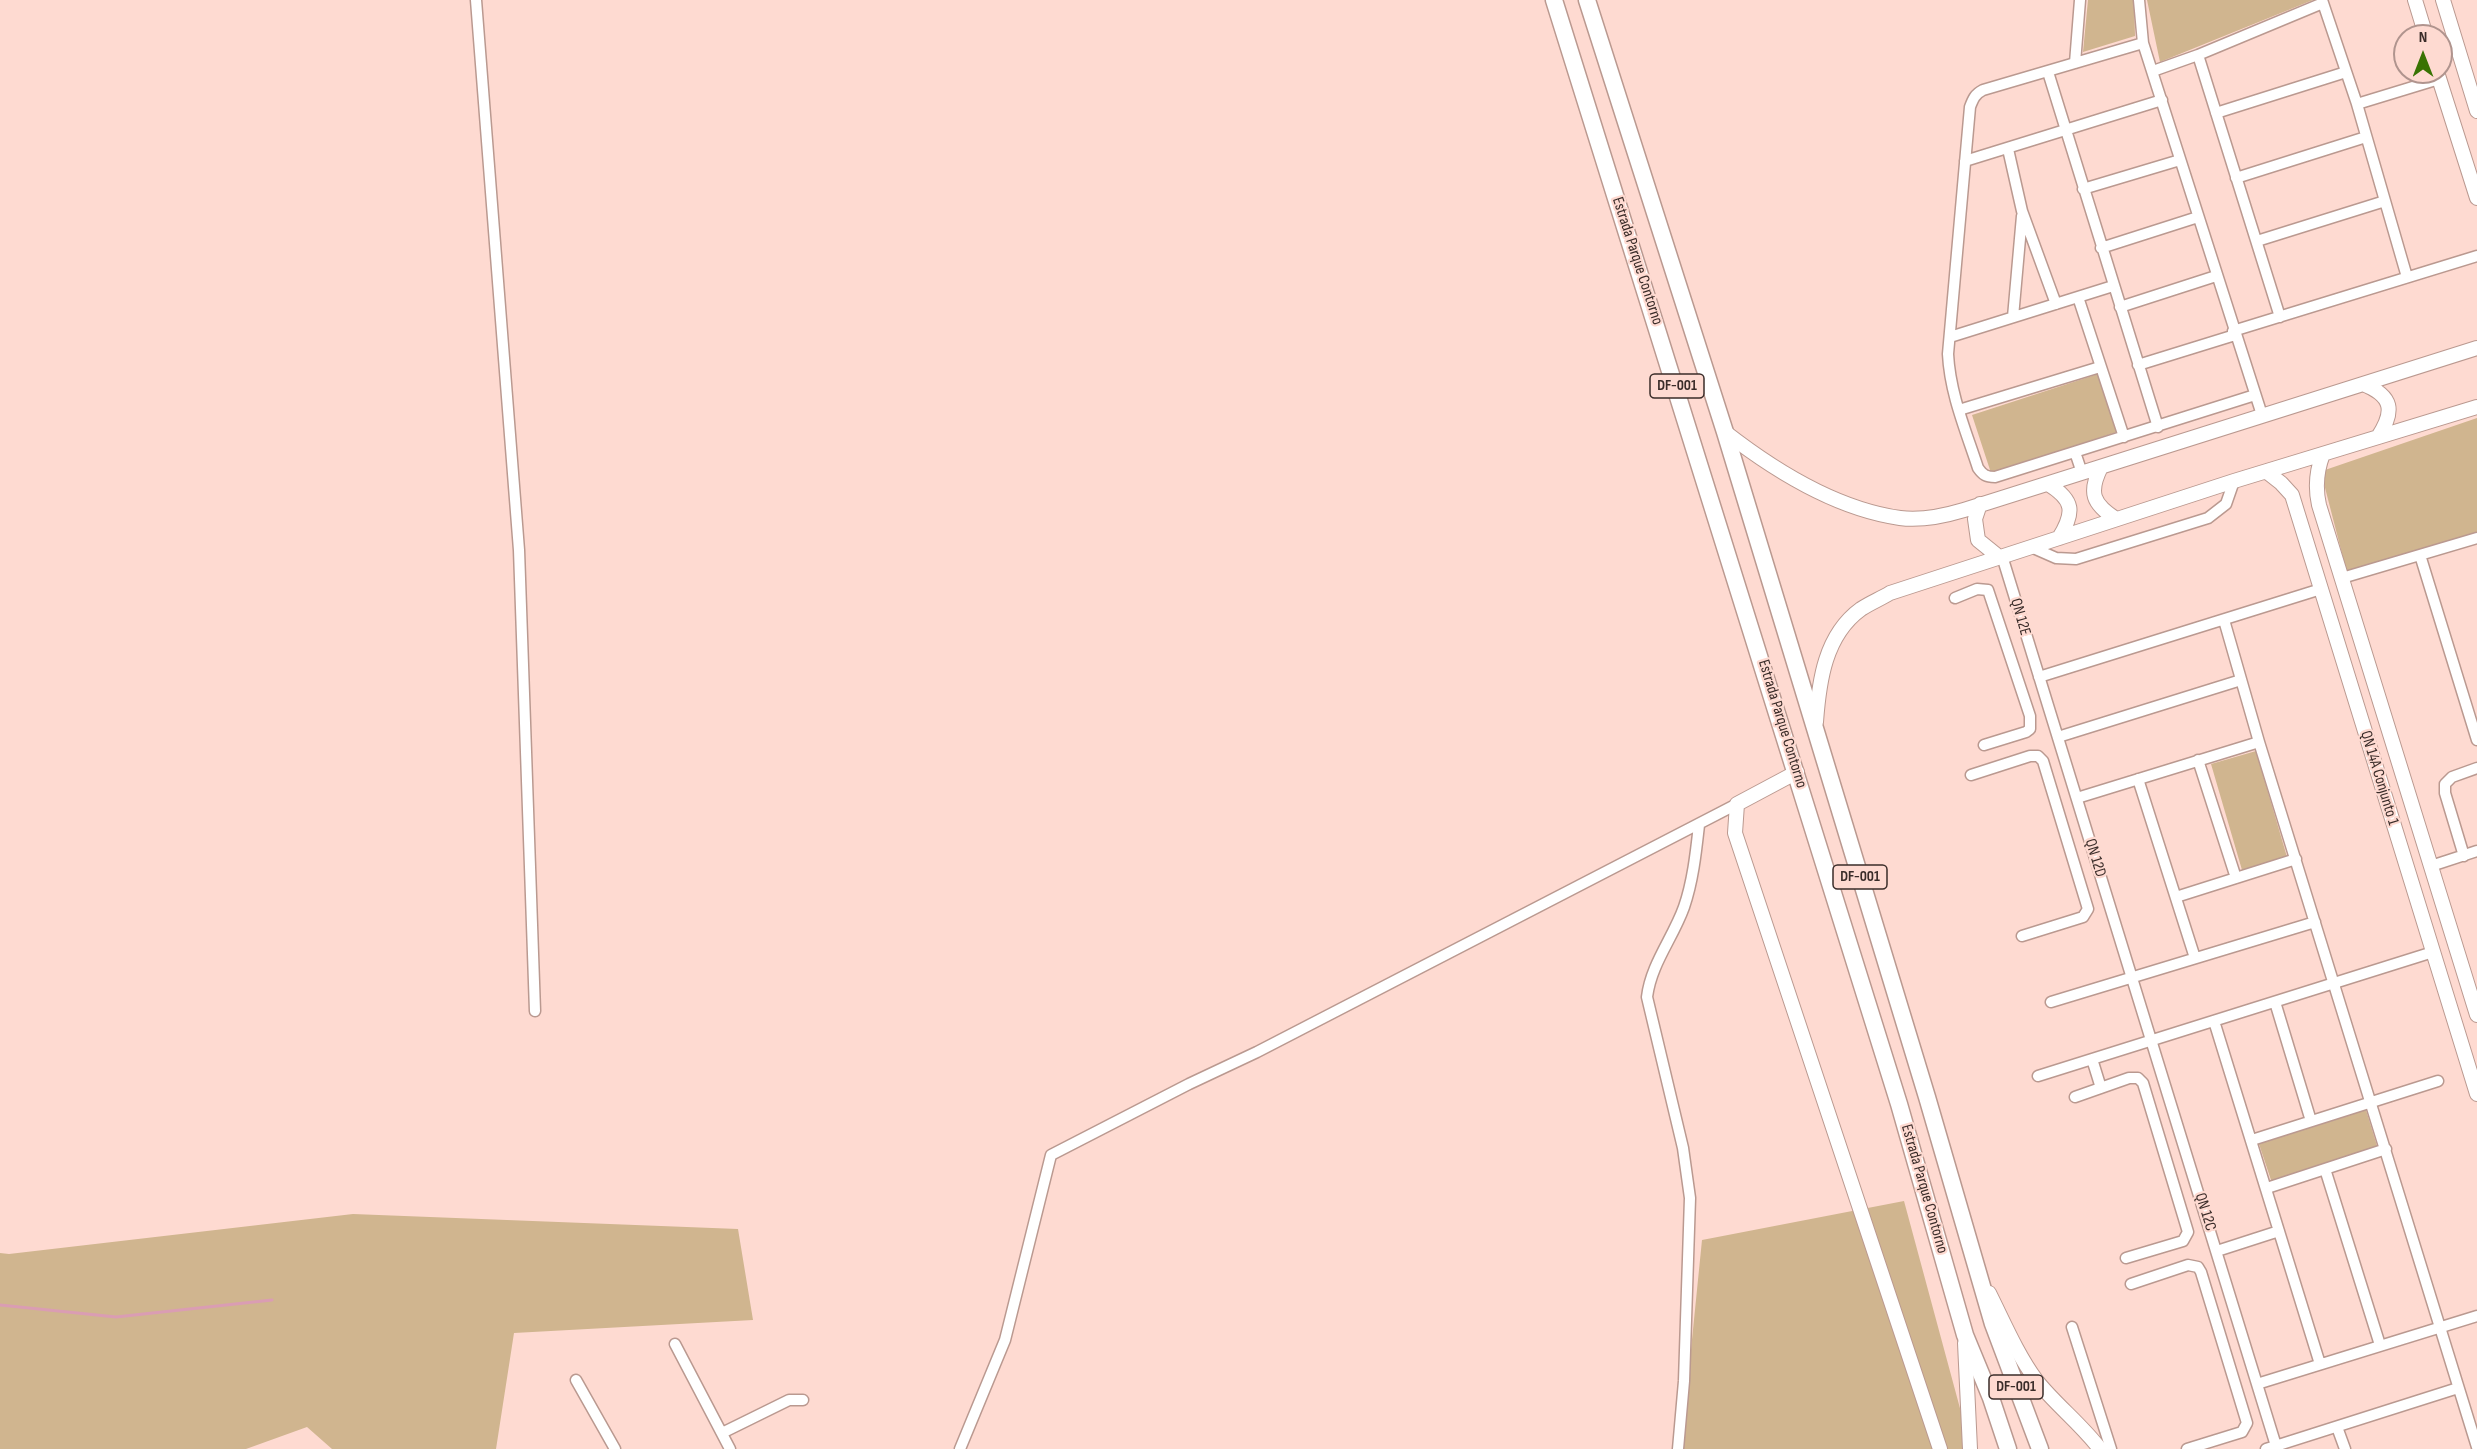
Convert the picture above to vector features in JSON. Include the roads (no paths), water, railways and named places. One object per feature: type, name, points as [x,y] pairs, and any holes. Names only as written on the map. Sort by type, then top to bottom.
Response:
[{"type":"highway","name":"Estrada Parque Contorno","points":[[1554,0],[1797,772],[1899,1104],[1965,1335],[1991,1398],[2008,1449]]},
{"type":"highway","name":"Estrada Parque Contorno","points":[[1587,0],[1725,432],[1928,1097],[1993,1324],[2040,1449]]},
{"type":"highway","points":[[1680,396],[1693,387],[1709,387]]},
{"type":"highway","points":[[1899,1104],[1909,1116],[1921,1120],[1928,1110],[1928,1097]]},
{"type":"main road","points":[[2415,0],[2422,24]]},
{"type":"main road","points":[[2443,0],[2477,111]]},
{"type":"main road","points":[[2441,84],[2477,198]]},
{"type":"main road","points":[[1725,432],[1789,477],[1837,499],[1873,512],[1901,518],[1925,519],[1947,515],[2048,484],[2477,348]]},
{"type":"main road","points":[[2363,384],[2385,397],[2388,404],[2386,424],[2378,437]]},
{"type":"main road","points":[[1815,730],[1818,685],[1828,651],[1845,626],[1860,610],[1890,593],[2234,481],[2477,406]]},
{"type":"main road","name":"QN 14A Conjunto 1","points":[[2323,454],[2316,489],[2477,1015]]},
{"type":"main road","points":[[2101,467],[2093,490],[2102,509],[2116,519]]},
{"type":"main road","name":"QN 14A Conjunto 1","points":[[2267,472],[2282,483],[2292,495],[2477,1094]]},
{"type":"main road","points":[[2048,484],[2066,497],[2069,505],[2067,525],[2059,538]]},
{"type":"main road","points":[[1980,504],[1974,519],[1974,530],[1978,540],[2001,557]]},
{"type":"main road","points":[[2371,751],[2378,754],[2387,753],[2394,744]]},
{"type":"main road","points":[[2381,784],[2385,773],[2389,770],[2404,777]]},
{"type":"main road","points":[[1797,772],[1737,804],[1735,833],[1940,1449]]},
{"type":"main road","points":[[1976,1266],[2026,1366],[2048,1394],[2088,1433],[2100,1449]]},
{"type":"main road","points":[[1965,1335],[1970,1449]]},
{"type":"street","points":[[476,0],[519,550],[535,1011]]},
{"type":"street","points":[[2075,63],[2080,0]]},
{"type":"street","points":[[2139,0],[2144,43],[2234,333],[2262,415]]},
{"type":"street","points":[[2153,71],[2198,55],[2322,1],[2356,104],[2407,277]]},
{"type":"street","points":[[2144,43],[1977,93],[1970,107],[1948,354],[1949,374],[1959,410],[1978,468],[1989,477],[2158,427],[2255,395]]},
{"type":"street","points":[[2198,55],[2280,317]]},
{"type":"street","points":[[2048,72],[2158,427]]},
{"type":"street","points":[[2216,113],[2346,72]]},
{"type":"street","points":[[2356,104],[2415,84]]},
{"type":"street","points":[[1965,161],[2162,100]]},
{"type":"street","points":[[2236,178],[2366,137]]},
{"type":"street","points":[[2008,148],[2022,212],[2056,304]]},
{"type":"street","points":[[2083,189],[2180,160]]},
{"type":"street","points":[[2257,241],[2385,201]]},
{"type":"street","points":[[2013,317],[2022,212]]},
{"type":"street","points":[[2101,248],[2198,217]]},
{"type":"street","points":[[2138,365],[2280,317],[2477,256]]},
{"type":"street","points":[[2120,306],[2216,276]]},
{"type":"street","points":[[1950,337],[2113,286]]},
{"type":"street","points":[[2078,297],[2124,437]]},
{"type":"street","points":[[1959,410],[2100,367]]},
{"type":"street","points":[[2075,452],[2082,473]]},
{"type":"street","points":[[2031,547],[2056,558],[2076,559],[2208,518],[2218,513],[2226,504],[2234,481]]},
{"type":"street","points":[[2342,578],[2477,538]]},
{"type":"street","points":[[2420,555],[2477,740]]},
{"type":"street","name":"QN 12E","points":[[2001,557],[2039,677]]},
{"type":"street","points":[[1954,598],[1977,589],[1988,590],[2030,716],[2030,729],[2026,732],[1984,745]]},
{"type":"street","points":[[2039,677],[2321,589]]},
{"type":"street","points":[[2224,620],[2259,742],[2386,1149],[2476,1448]]},
{"type":"street","points":[[2012,661],[2031,654]]},
{"type":"street","name":"QN 12D","points":[[2039,677],[2151,1040]]},
{"type":"street","points":[[2058,737],[2241,680]]},
{"type":"street","points":[[2077,798],[2259,742]]},
{"type":"street","points":[[1971,775],[2024,757],[2038,756],[2043,762],[2087,902],[2087,913],[2083,917],[2022,936]]},
{"type":"street","points":[[2198,760],[2236,878]]},
{"type":"street","points":[[2464,856],[2445,793],[2445,784],[2452,777],[2477,768]]},
{"type":"street","points":[[2138,779],[2196,958]]},
{"type":"street","points":[[960,1449],[1005,1340],[1051,1155],[1257,1052],[1737,804]]},
{"type":"street","points":[[1678,1449],[1684,1381],[1690,1198],[1683,1148],[1647,997],[1649,980],[1684,907],[1694,866],[1699,825]]},
{"type":"street","points":[[2065,835],[2086,828]]},
{"type":"street","points":[[2431,866],[2477,851]]},
{"type":"street","points":[[2176,897],[2296,859]]},
{"type":"street","points":[[2051,1002],[2315,922]]},
{"type":"street","points":[[2038,1076],[2433,952]]},
{"type":"street","points":[[2275,1002],[2312,1121]]},
{"type":"street","points":[[2214,1021],[2320,1364]]},
{"type":"street","name":"QN 12C","points":[[2151,1040],[2258,1384],[2273,1448]]},
{"type":"street","points":[[2092,1059],[2101,1088]]},
{"type":"street","points":[[2075,1097],[2129,1078],[2141,1080],[2188,1232],[2183,1241],[2126,1258]]},
{"type":"street","points":[[2252,1140],[2438,1081]]},
{"type":"street","points":[[2267,1188],[2386,1149]]},
{"type":"street","points":[[2325,1169],[2380,1346]]},
{"type":"street","points":[[2217,1251],[2279,1231]]},
{"type":"street","points":[[2131,1284],[2188,1265],[2198,1267],[2201,1272],[2247,1423],[2242,1432],[2213,1445],[2187,1449]]},
{"type":"street","points":[[2258,1384],[2477,1316]]},
{"type":"street","points":[[2072,1327],[2111,1449]]},
{"type":"street","points":[[675,1344],[730,1449]]},
{"type":"street","points":[[576,1380],[615,1449]]},
{"type":"street","points":[[2273,1448],[2458,1388]]},
{"type":"street","points":[[722,1433],[789,1400],[803,1400]]},
{"type":"street","points":[[2337,1427],[2345,1449]]},
{"type":"waterway","points":[[0,1305],[116,1317],[272,1300]]}]
